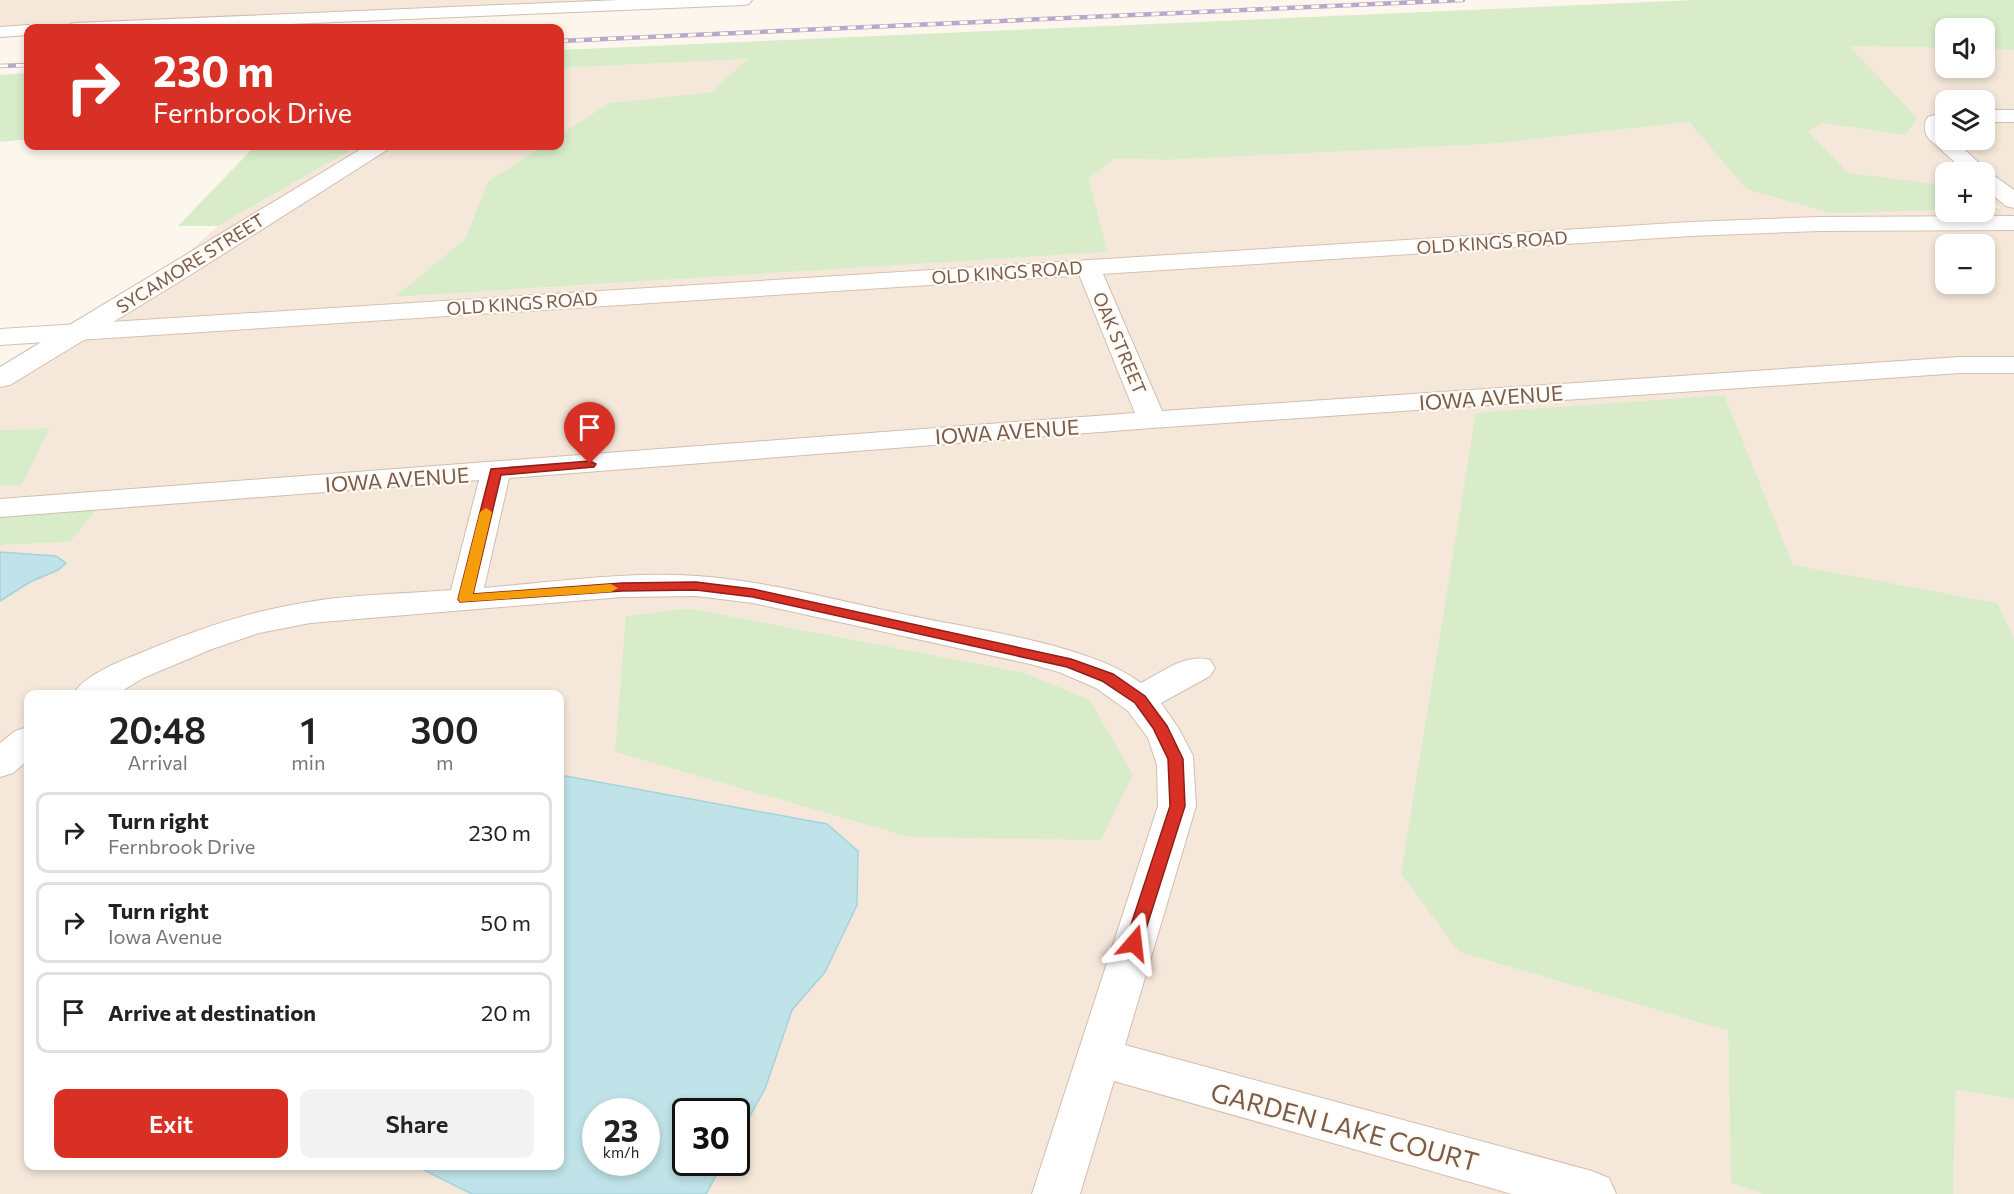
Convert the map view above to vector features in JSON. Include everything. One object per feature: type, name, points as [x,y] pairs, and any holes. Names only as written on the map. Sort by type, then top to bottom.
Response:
[{"type":"street","points":[[318,18],[353,0]]},
{"type":"street","points":[[172,24],[600,3],[743,0]]},
{"type":"street","points":[[0,32],[24,30]]},
{"type":"street","points":[[1995,116],[2014,116]]},
{"type":"street","name":"SYCAMORE STREET","points":[[0,379],[374,150]]},
{"type":"street","points":[[1953,150],[1967,162]]},
{"type":"street","points":[[1995,186],[2014,201]]},
{"type":"street","name":"OLD KINGS ROAD","points":[[0,337],[1753,226],[2014,223]]},
{"type":"street","name":"OAK STREET","points":[[1088,267],[1152,420]]},
{"type":"street","name":"IOWA AVENUE","points":[[0,508],[496,472],[1152,420],[1960,365],[2014,365]]},
{"type":"street","points":[[465,599],[496,472]]},
{"type":"street","points":[[98,690],[130,670],[200,640],[253,624],[310,612],[622,587],[696,586],[753,593],[1071,663],[1107,678],[1140,699],[1160,726],[1175,759],[1178,806],[1056,1194]]},
{"type":"street","points":[[1140,699],[1198,668]]},
{"type":"street","points":[[0,764],[24,743]]},
{"type":"street","name":"GARDEN LAKE COURT","points":[[1098,1057],[1592,1194]]},
{"type":"shaded area","points":[[0,0],[678,0],[117,24],[24,24],[24,28],[0,29]]},
{"type":"shaded area","points":[[1849,46],[1935,48],[1935,78],[1995,78],[1995,49],[2014,50],[2014,218],[1995,218],[1995,208],[2001,208],[1995,204],[1995,162],[1935,162],[1935,184],[1847,174],[1807,131],[1821,123],[1905,135]]},
{"type":"shaded area","points":[[749,59],[711,92],[609,103],[564,132],[564,68]]},
{"type":"shaded area","points":[[1689,122],[1746,189],[1935,211],[1935,219],[1736,221],[108,322],[218,226],[351,150],[537,150],[488,181],[465,239],[396,297],[1108,252],[1089,179],[1115,157],[1167,160],[1489,144]]},
{"type":"shaded area","points":[[2014,229],[2014,638],[1997,603],[1793,566],[1723,396],[1459,952],[1728,1031],[1731,1183],[1763,1194],[0,1194],[0,545],[70,542],[95,510],[0,517],[0,486],[22,485],[50,428],[0,430],[0,387],[78,338],[1759,231]],"holes":[[[688,608],[1022,672],[626,616]]]},
{"type":"shaded area","points":[[1956,1090],[2014,1099],[2014,1194],[1953,1194]]},
{"type":"green space","points":[[1695,0],[2014,0],[2014,50],[1995,49],[1995,18],[1935,18],[1935,48],[1849,46],[1917,118],[1905,135],[1821,123],[1808,131],[1848,173],[1935,184],[1935,210],[1831,213],[1746,189],[1689,122],[1489,144],[1167,160],[1115,158],[1089,179],[1108,252],[395,297],[465,239],[488,181],[537,150],[564,150],[564,132],[609,103],[711,92],[748,59],[564,68],[564,50]]},
{"type":"green space","points":[[24,73],[24,139],[0,142],[0,75]]},
{"type":"green space","points":[[251,150],[351,150],[218,226],[178,226]]},
{"type":"green space","points":[[1724,395],[1793,565],[1997,603],[2014,638],[2014,1099],[1956,1090],[1953,1194],[1763,1194],[1731,1183],[1728,1031],[1459,952],[1401,874],[1476,413]]},
{"type":"green space","points":[[50,428],[22,485],[0,486],[0,430]]},
{"type":"green space","points":[[96,510],[70,542],[0,545],[0,517]]},
{"type":"green space","points":[[688,608],[1022,672],[1090,700],[1133,775],[1101,840],[910,837],[615,752],[626,616]]},
{"type":"water","points":[[0,552],[56,556],[66,563],[58,570],[30,582],[0,601]]},
{"type":"water","points":[[564,776],[827,824],[858,851],[857,905],[825,972],[792,1010],[765,1089],[750,1116],[750,1098],[672,1098],[672,1176],[716,1176],[706,1194],[472,1194],[424,1170],[564,1170]]},
{"type":"railway","points":[[564,41],[1463,0]]},
{"type":"railway","points":[[0,66],[24,65]]},
{"type":"slow traffic","points":[[486,512],[465,599],[611,588]]},
{"type":"route","points":[[590,464],[496,472],[465,599],[622,587],[696,586],[753,593],[1071,663],[1107,678],[1140,699],[1160,726],[1175,759],[1178,806],[1134,943]]}]
